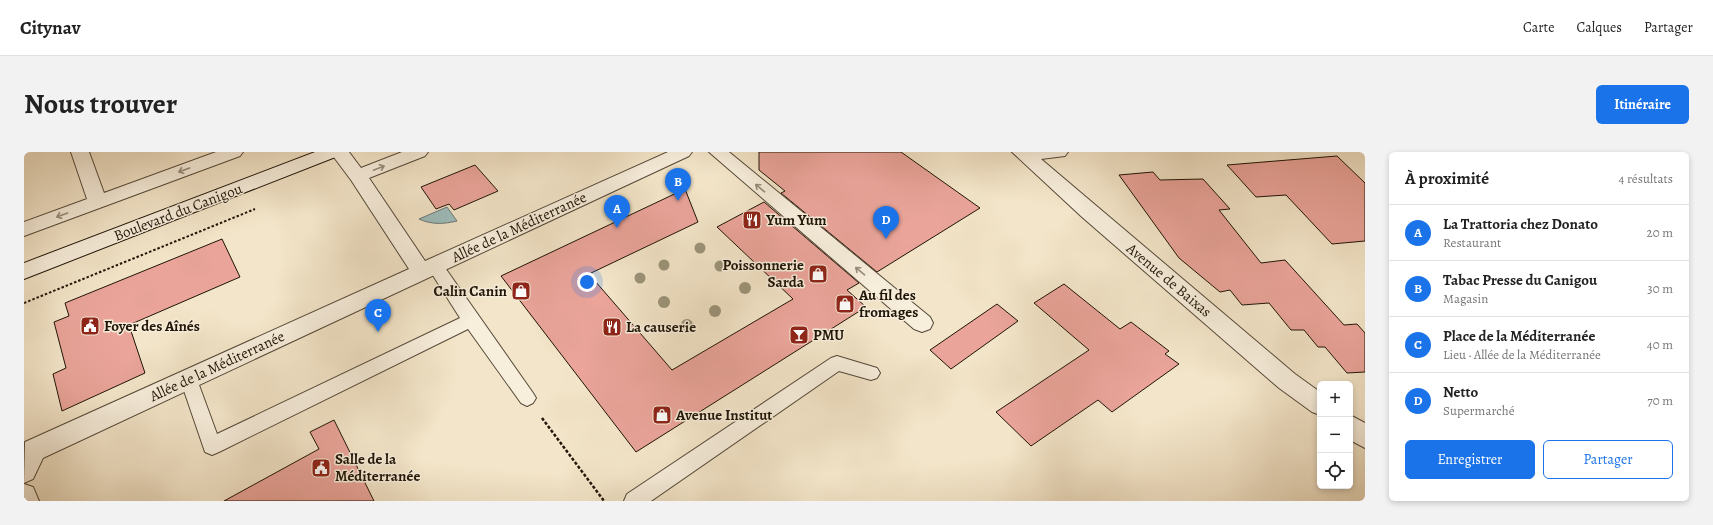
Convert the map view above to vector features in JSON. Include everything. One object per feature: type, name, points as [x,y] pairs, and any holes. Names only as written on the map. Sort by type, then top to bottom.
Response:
[{"type":"street","points":[[80,152],[98,202]]},
{"type":"street","points":[[24,229],[234,152]]},
{"type":"street","name":"Boulevard du Canigou","points":[[24,271],[332,152]]},
{"type":"street","points":[[340,152],[428,269]]},
{"type":"street","points":[[358,176],[419,152]]},
{"type":"street","name":"Allée de la Méditerranée","points":[[24,471],[34,450],[683,152]]},
{"type":"street","points":[[718,152],[922,323]]},
{"type":"street","points":[[1023,154],[1059,152]]},
{"type":"street","name":"Avenue de Baixas","points":[[1023,154],[1287,381],[1317,402]]},
{"type":"street","points":[[1353,428],[1365,437]]},
{"type":"street","points":[[24,496],[26,501]]},
{"type":"lane","points":[[428,269],[471,320],[527,398]]},
{"type":"lane","points":[[189,379],[212,446],[471,320]]},
{"type":"lane","points":[[634,501],[837,363],[870,373]]},
{"type":"path","points":[[24,303],[258,208]]},
{"type":"path","points":[[527,398],[604,501]]},
{"type":"water","points":[[447,207],[457,221],[438,223],[419,219]]},
{"type":"building","points":[[759,152],[901,152],[980,208],[877,272],[781,193],[785,191],[759,170]]},
{"type":"building","points":[[1337,156],[1365,183],[1365,241],[1332,244],[1286,195],[1256,197],[1227,165]]},
{"type":"building","points":[[475,165],[498,191],[454,210],[449,204],[436,209],[421,187]]},
{"type":"building","points":[[1153,172],[1160,180],[1203,179],[1230,209],[1219,210],[1261,263],[1285,260],[1344,325],[1357,324],[1365,333],[1365,372],[1347,373],[1325,347],[1318,347],[1304,330],[1291,330],[1269,303],[1242,305],[1230,290],[1220,292],[1179,258],[1119,175]]},
{"type":"building","points":[[685,189],[698,222],[589,274],[672,370],[793,299],[717,227],[764,202],[859,283],[847,290],[866,307],[636,452],[501,276]]},
{"type":"building","name":"Foyer des Aînés","points":[[222,239],[240,277],[129,325],[145,373],[62,411],[53,374],[66,368],[54,322],[69,316],[65,303]]},
{"type":"building","points":[[1064,284],[1120,329],[1131,322],[1169,351],[1165,354],[1179,364],[1112,412],[1098,400],[1031,446],[996,412],[1089,350],[1034,303]]},
{"type":"building","points":[[997,304],[1018,321],[951,369],[930,350]]},
{"type":"building","name":"Salle de la Méditerranée","points":[[334,420],[374,501],[224,501],[319,449],[310,432]]},
{"type":"place","name":"Tabac Presse du Canigou","points":[[678,201]]},
{"type":"place","name":"Yum Yum","points":[[752,220]]},
{"type":"place","name":"La Trattoria chez Donato","points":[[617,228]]},
{"type":"place","name":"Netto","points":[[886,239]]},
{"type":"place","name":"Poissonnerie Sarda","points":[[818,274]]},
{"type":"place","name":"Calin Canin","points":[[521,291]]},
{"type":"place","name":"Au fil des fromages","points":[[845,304]]},
{"type":"place","name":"Foyer des Aînés","points":[[90,326]]},
{"type":"place","name":"La causerie","points":[[612,327]]},
{"type":"place","name":"Place de la Méditerranée","points":[[378,332]]},
{"type":"place","name":"PMU","points":[[799,335]]},
{"type":"place","name":"Avenue Institut","points":[[662,415]]},
{"type":"place","name":"Salle de la Méditerranée","points":[[321,468]]}]
